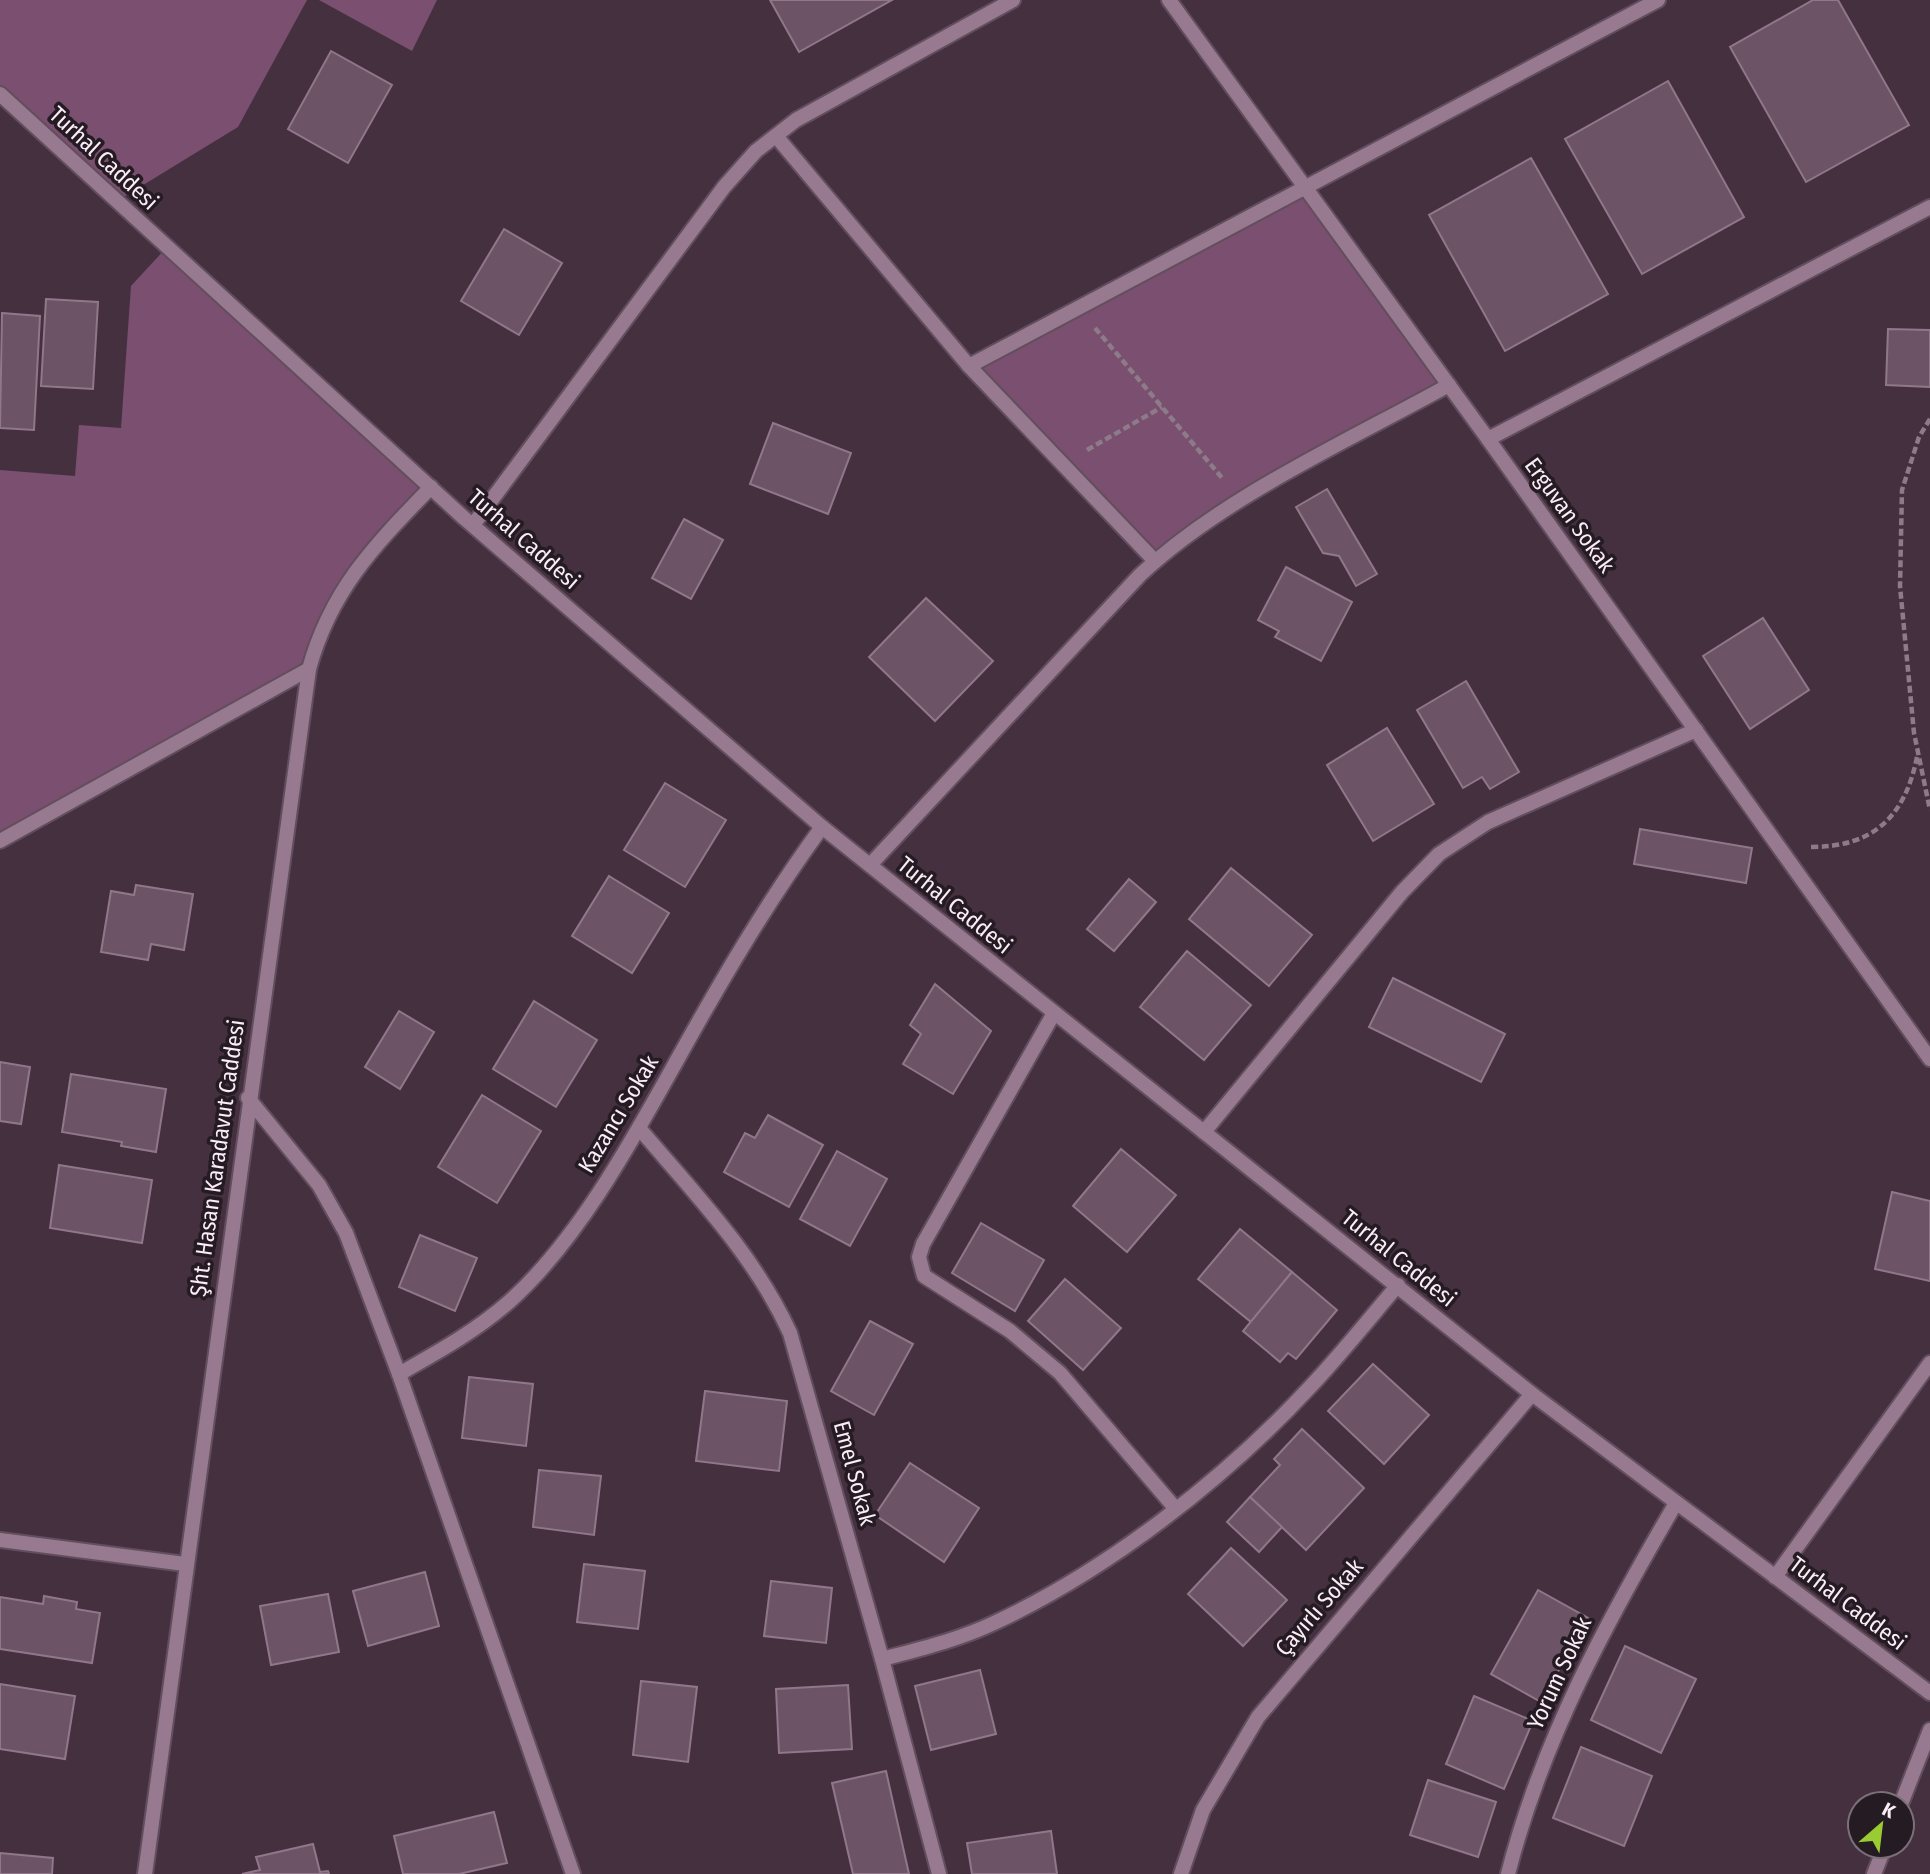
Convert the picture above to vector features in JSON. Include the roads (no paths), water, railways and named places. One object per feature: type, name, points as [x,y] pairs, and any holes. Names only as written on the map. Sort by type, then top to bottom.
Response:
[{"type":"street","points":[[473,525],[724,187],[756,151],[856,84],[1013,0]]},
{"type":"street","name":"Erguvan Sokak","points":[[1169,0],[1488,439],[1930,1059]]},
{"type":"street","points":[[969,366],[1658,0]]},
{"type":"street","name":"Turhal Caddesi","points":[[0,94],[473,525],[822,827],[1532,1394],[1930,1693]]},
{"type":"street","points":[[776,136],[969,366],[1155,561]]},
{"type":"street","points":[[1488,439],[1930,207]]},
{"type":"street","points":[[870,865],[1155,561],[1199,526],[1241,500],[1448,385]]},
{"type":"street","name":"Şht. Hasan Karadavut Caddesi","points":[[145,1874],[248,1098],[309,669],[326,618],[340,591],[375,546],[431,487]]},
{"type":"street","points":[[0,841],[309,669]]},
{"type":"street","points":[[1204,1132],[1402,892],[1439,854],[1488,822],[1696,730]]},
{"type":"street","name":"Kazancı Sokak","points":[[399,1374],[454,1343],[513,1299],[575,1225],[639,1128],[725,974],[781,882],[822,827]]},
{"type":"street","points":[[1054,1013],[923,1244],[919,1266],[924,1276],[1010,1331],[1060,1373],[1175,1508]]},
{"type":"street","points":[[248,1098],[319,1185],[346,1233],[399,1374],[573,1874]]},
{"type":"street","name":"Emel Sokak","points":[[639,1128],[741,1248],[776,1302],[790,1333],[882,1659],[939,1874]]},
{"type":"street","points":[[882,1659],[993,1624],[1085,1573],[1175,1508],[1240,1455],[1311,1387],[1398,1285]]},
{"type":"street","points":[[1775,1577],[1930,1363]]},
{"type":"street","name":"Çayırlı Sokak","points":[[1181,1874],[1192,1836],[1212,1791],[1258,1717],[1532,1394]]},
{"type":"street","name":"Yorum Sokak","points":[[1508,1874],[1540,1769],[1568,1704],[1610,1617],[1676,1503]]},
{"type":"street","points":[[0,1540],[185,1564]]},
{"type":"street","points":[[1906,1790],[1930,1730]]}]
